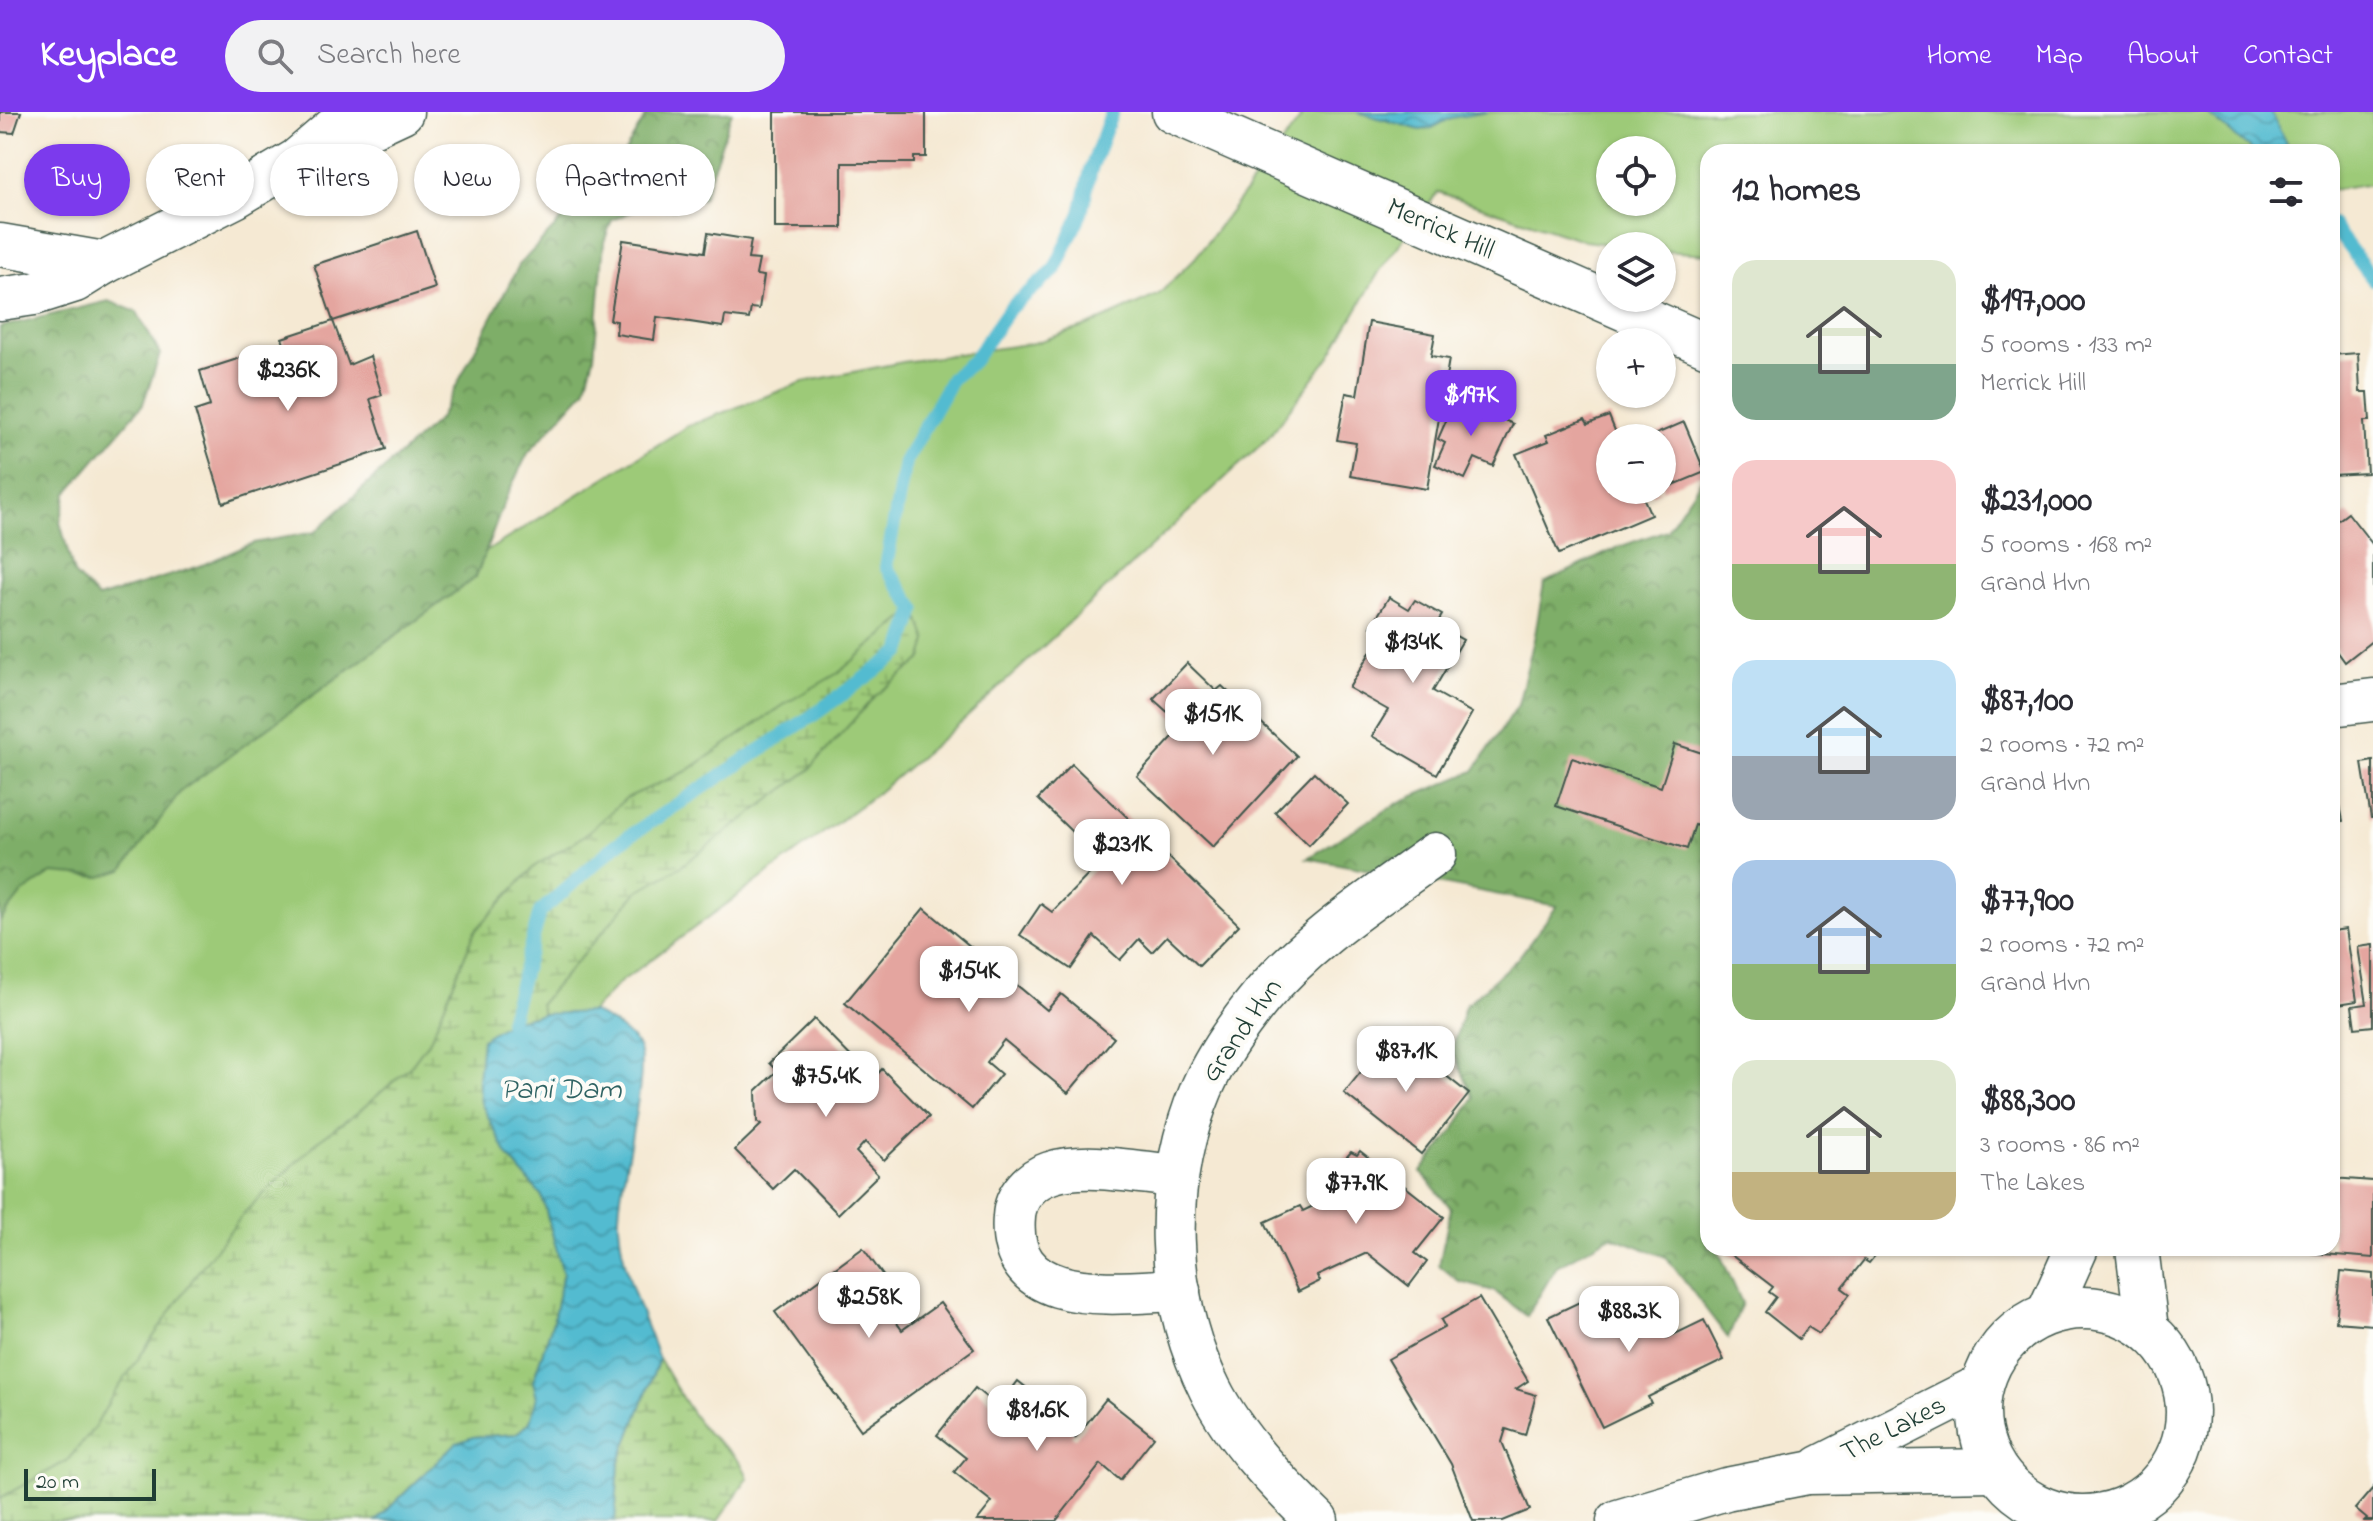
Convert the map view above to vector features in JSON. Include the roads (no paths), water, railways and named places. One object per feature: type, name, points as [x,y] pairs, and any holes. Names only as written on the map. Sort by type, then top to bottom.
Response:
[{"type":"street","points":[[316,144],[353,112]]},
{"type":"street","points":[[332,144],[402,112]]},
{"type":"street","name":"Merrick Hill","points":[[1174,112],[1700,342]]},
{"type":"street","points":[[0,299],[34,294],[75,281],[270,176]]},
{"type":"street","points":[[0,245],[104,263]]},
{"type":"street","points":[[2340,704],[2373,700]]},
{"type":"street","name":"Grand Hvn","points":[[1317,1521],[1280,1485],[1233,1425],[1211,1391],[1192,1346],[1179,1290],[1173,1206],[1177,1176],[1187,1130],[1202,1087],[1217,1059],[1262,996],[1308,947],[1435,854]]},
{"type":"street","points":[[1177,1176],[1073,1168],[1035,1179],[1024,1191],[1014,1211],[1013,1243],[1019,1260],[1029,1272],[1061,1287],[1099,1292],[1179,1290]]},
{"type":"street","points":[[2048,1313],[2073,1256]]},
{"type":"street","points":[[2138,1256],[2147,1329]]},
{"type":"street","points":[[2082,1307],[2117,1313],[2147,1329],[2171,1354],[2185,1386],[2188,1420],[2163,1502],[2133,1504],[2101,1515],[2067,1518],[2038,1507],[2014,1491],[1995,1470],[1983,1444],[1978,1416],[1980,1386],[1994,1355],[2018,1330],[2048,1313],[2082,1307]]},
{"type":"street","name":"The Lakes","points":[[1808,1473],[1980,1386]]},
{"type":"street","name":"The Lakes","points":[[1618,1521],[1726,1489],[1808,1473],[1995,1470]]},
{"type":"water","points":[[1357,112],[1488,112],[1451,118],[1432,128],[1420,130]]},
{"type":"water","points":[[2205,112],[2271,112],[2286,144],[2244,144]]},
{"type":"water","name":"Pani Dam","points":[[593,1012],[628,1034],[637,1045],[641,1058],[638,1102],[619,1225],[629,1276],[659,1359],[619,1464],[615,1521],[376,1521],[456,1443],[473,1437],[516,1434],[530,1422],[537,1397],[533,1381],[553,1321],[563,1273],[542,1196],[507,1155],[481,1103],[478,1079],[482,1039],[510,1021],[543,1014]]},
{"type":"waterway","points":[[515,1039],[510,1021],[540,912],[617,844],[812,716],[901,652],[915,609],[886,567],[905,462],[952,378],[973,361],[1010,308],[1054,271],[1081,213],[1091,169],[1112,112]]},
{"type":"waterway","points":[[2340,236],[2373,279]]}]
